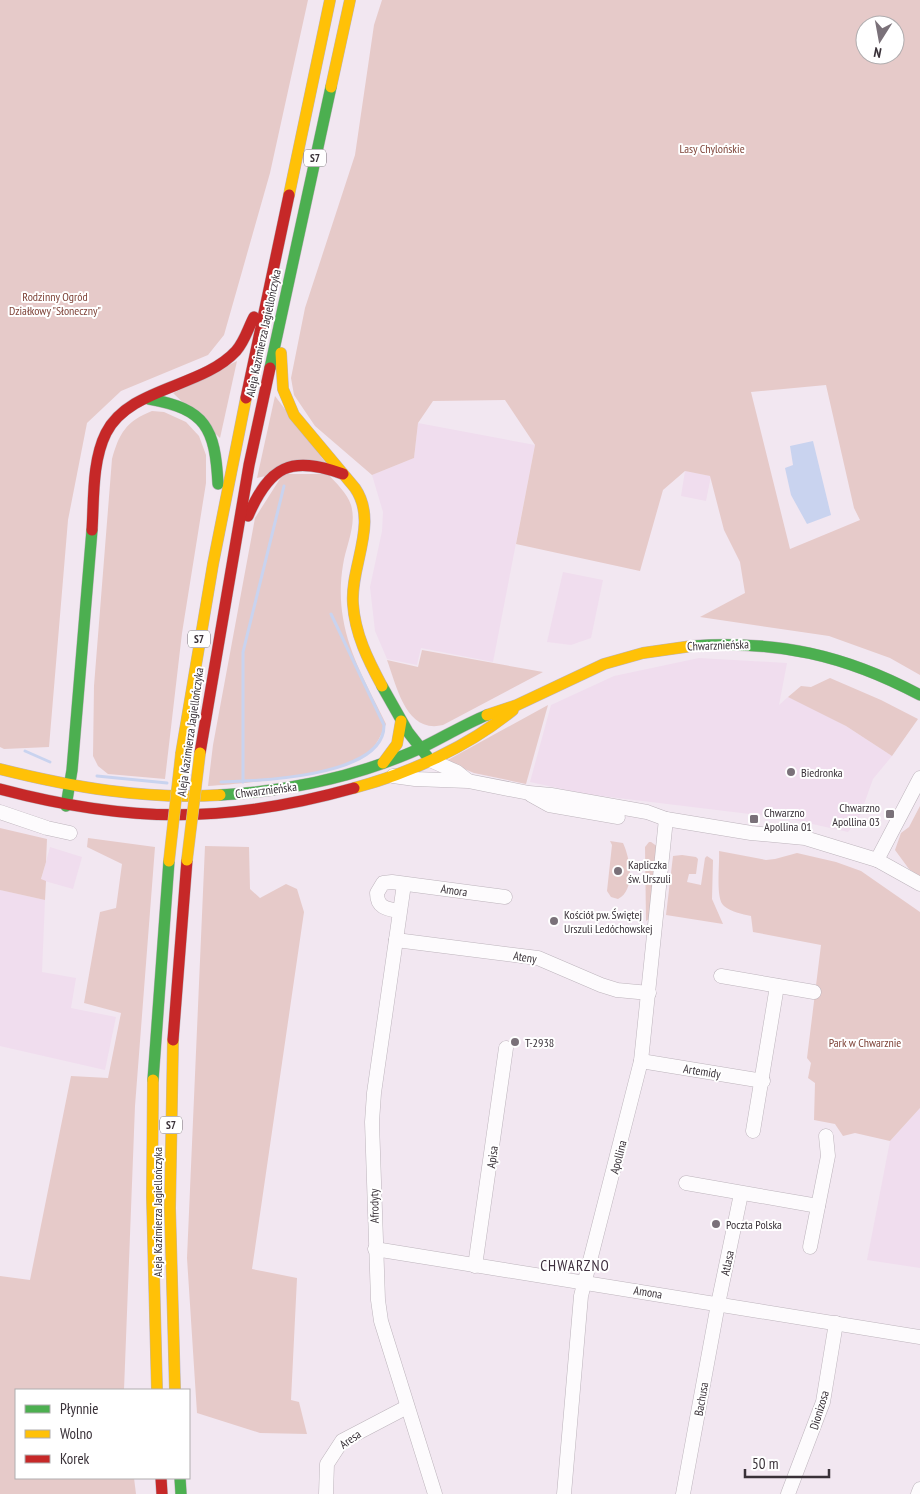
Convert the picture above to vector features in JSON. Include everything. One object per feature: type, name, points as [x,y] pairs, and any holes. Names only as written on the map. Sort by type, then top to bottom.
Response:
[{"type":"main road","name":"Aleja Kazimierza Jagiellończyka","points":[[157,1389],[152,1252],[153,1082],[169,861],[181,754],[220,524],[330,0]]},
{"type":"main road","name":"Aleja Kazimierza Jagiellończyka","points":[[176,1389],[171,1287],[171,1140],[174,1026],[187,860],[200,753],[235,539],[281,316],[350,0]]},
{"type":"main road","points":[[66,806],[70,786],[100,448],[108,430],[119,416],[128,409],[205,374],[229,358],[242,342],[268,292]]},
{"type":"main road","points":[[281,316],[284,394],[300,424],[358,491],[364,513],[363,535],[353,585],[354,619],[366,658],[401,721],[418,748],[430,760]]},
{"type":"main road","points":[[149,399],[178,404],[202,420],[210,432],[218,458],[220,524]]},
{"type":"main road","points":[[235,539],[258,494],[274,474],[293,466],[314,464],[343,474]]},
{"type":"main road","name":"Chwarznieńska","points":[[0,769],[36,780],[111,792],[156,794],[246,793],[309,784],[383,763],[485,716],[518,705],[566,680],[605,664],[640,654],[679,647],[731,643],[786,648],[831,656],[879,672],[920,694]]},
{"type":"main road","name":"Chwarznieńska","points":[[0,790],[66,806],[146,816],[228,815],[312,801],[392,776],[460,747],[494,727],[518,705]]},
{"type":"main road","points":[[383,763],[397,744],[401,721]]},
{"type":"main road","points":[[161,1479],[162,1494]]},
{"type":"main road","points":[[180,1479],[181,1494]]},
{"type":"street","name":"Chwarznieńska","points":[[430,760],[456,772],[468,781]]},
{"type":"street","name":"Chwarznieńska","points":[[392,776],[468,781],[647,812],[666,819],[805,838],[877,860],[920,884]]},
{"type":"street","points":[[877,860],[920,778]]},
{"type":"street","points":[[0,812],[47,828],[70,833]]},
{"type":"street","name":"Apollina","points":[[564,1494],[584,1282],[641,1061],[666,819]]},
{"type":"street","points":[[399,911],[383,907],[377,900],[377,893],[380,886],[385,882],[404,884]]},
{"type":"street","name":"Amora","points":[[404,884],[505,897]]},
{"type":"street","name":"Afrodyty","points":[[404,884],[373,1103],[375,1249],[379,1314],[435,1494]]},
{"type":"street","name":"Ateny","points":[[396,940],[538,958],[601,985],[617,990],[649,993]]},
{"type":"street","points":[[722,976],[814,992]]},
{"type":"street","points":[[753,1131],[763,1081],[777,986]]},
{"type":"street","name":"Apisa","points":[[475,1266],[491,1166],[506,1048]]},
{"type":"street","name":"Artemidy","points":[[641,1061],[763,1081]]},
{"type":"street","points":[[810,1247],[828,1156],[826,1136]]},
{"type":"street","points":[[686,1183],[818,1206]]},
{"type":"street","name":"Atlasa","points":[[718,1304],[741,1194]]},
{"type":"street","name":"Amona","points":[[375,1249],[920,1337]]},
{"type":"street","name":"Bachusa","points":[[683,1494],[718,1304]]},
{"type":"street","name":"Dionizosa","points":[[788,1494],[823,1402],[836,1323]]},
{"type":"street","name":"Aresa","points":[[326,1494],[327,1464],[342,1441],[407,1407]]},
{"type":"street","points":[[918,1494],[920,1489]]},
{"type":"shaded area","points":[[418,423],[535,445],[493,662],[421,648],[417,665],[387,659],[375,631],[370,587],[382,531],[383,512],[372,475],[414,458]]},
{"type":"shaded area","points":[[685,471],[711,476],[706,501],[681,496]]},
{"type":"shaded area","points":[[563,572],[603,580],[591,638],[571,645],[547,642]]},
{"type":"shaded area","points":[[699,658],[787,663],[779,705],[788,697],[807,705],[846,726],[892,756],[873,779],[858,821],[848,832],[790,819],[585,794],[530,782],[551,705],[614,676]]},
{"type":"shaded area","points":[[50,847],[82,857],[73,889],[41,880]]},
{"type":"shaded area","points":[[0,890],[45,900],[42,972],[76,978],[71,1008],[116,1017],[105,1070],[0,1046]]},
{"type":"shaded area","points":[[920,1108],[920,1268],[867,1260],[890,1141]]},
{"type":"green space","name":"Rodzinny Ogród Działkowy \"Słoneczny\"","points":[[0,0],[308,0],[270,173],[224,335],[208,355],[121,391],[87,423],[68,520],[49,747],[4,749],[0,747]]},
{"type":"green space","name":"Lasy Chylońskie","points":[[382,0],[920,0],[920,675],[890,658],[829,636],[700,617],[745,593],[740,562],[724,530],[710,476],[685,471],[663,490],[640,571],[516,544],[535,445],[505,400],[433,401],[418,423],[414,458],[372,475],[315,426],[294,395],[291,378],[305,308],[355,155],[374,25]],"holes":[[[826,385],[854,508],[860,520],[790,549],[751,392]]]},
{"type":"green space","points":[[237,361],[220,438],[173,393]]},
{"type":"green space","points":[[275,396],[325,462],[257,478]]},
{"type":"green space","points":[[152,411],[164,412],[186,422],[199,436],[206,455],[206,483],[182,633],[165,779],[108,774],[98,766],[93,756],[94,686],[112,459],[125,429],[136,419]]},
{"type":"green space","points":[[283,474],[328,474],[347,496],[351,505],[353,520],[341,578],[343,618],[355,659],[386,724],[371,750],[354,761],[314,773],[291,777],[208,786],[213,745],[255,518]]},
{"type":"green space","points":[[422,650],[543,672],[443,725],[430,726],[412,716],[405,706],[399,695],[387,660],[418,667]]},
{"type":"green space","points":[[830,678],[881,700],[918,719],[892,756],[846,726],[788,697],[801,686],[811,687]]},
{"type":"green space","points":[[548,705],[526,784],[474,773],[446,761]]},
{"type":"green space","points":[[920,806],[920,877],[909,869],[895,850],[901,833],[909,827]]},
{"type":"green space","points":[[0,828],[47,839],[46,862],[41,879],[46,881],[45,900],[0,890]]},
{"type":"green space","points":[[88,838],[155,847],[135,1106],[124,1389],[15,1389],[15,1479],[134,1479],[136,1494],[0,1494],[0,1276],[30,1280],[71,1076],[108,1078],[121,1013],[84,1003],[100,912],[116,908],[122,864],[87,847]]},
{"type":"green space","points":[[610,841],[623,843],[628,857],[629,881],[624,895],[618,899],[611,897],[607,891],[612,845]]},
{"type":"green space","points":[[649,842],[658,847],[651,918],[646,921],[645,847]]},
{"type":"green space","points":[[205,846],[249,847],[250,889],[260,898],[286,884],[297,889],[304,912],[252,1269],[297,1278],[291,1400],[299,1402],[307,1434],[260,1433],[197,1413],[187,1258]]},
{"type":"green space","name":"Park w Chwarznie","points":[[719,851],[766,860],[797,853],[836,862],[861,871],[920,912],[920,1108],[890,1141],[855,1133],[843,1136],[835,1124],[814,1120],[815,1083],[808,1078],[811,1063],[807,1058],[821,945],[753,932],[751,916],[733,911],[724,906],[721,902],[719,889]]},
{"type":"green space","points":[[682,855],[698,859],[696,874],[689,874],[687,882],[701,885],[705,858],[707,856],[713,860],[712,899],[723,924],[666,915],[673,856]]},
{"type":"water","points":[[813,441],[831,515],[807,524],[791,495],[785,468],[793,465],[790,446]]},
{"type":"waterway","points":[[243,782],[243,652],[284,486]]},
{"type":"waterway","points":[[221,782],[262,780],[316,773],[342,766],[364,756],[379,742],[384,725],[331,614]]},
{"type":"waterway","points":[[25,751],[50,762]]},
{"type":"waterway","points":[[97,776],[167,783]]},
{"type":"traffic: fast","points":[[270,368],[331,87]]},
{"type":"traffic: fast","points":[[149,399],[168,403],[183,409],[204,424],[214,448],[218,484]]},
{"type":"traffic: fast","points":[[66,806],[72,770],[92,530]]},
{"type":"traffic: fast","points":[[692,646],[753,646],[782,648],[810,653],[865,670],[920,695]]},
{"type":"traffic: fast","points":[[382,686],[408,732],[430,760]]},
{"type":"traffic: fast","points":[[220,795],[297,786],[347,775],[419,749],[487,715]]},
{"type":"traffic: fast","points":[[153,1080],[169,861]]},
{"type":"traffic: fast","points":[[180,1479],[181,1494]]},
{"type":"traffic: slow","points":[[289,195],[330,0]]},
{"type":"traffic: slow","points":[[331,87],[350,0]]},
{"type":"traffic: slow","points":[[281,353],[283,389],[294,415],[355,488],[362,501],[364,530],[353,590],[354,615],[367,657],[382,686]]},
{"type":"traffic: slow","points":[[181,754],[213,564],[246,398]]},
{"type":"traffic: slow","points":[[487,715],[517,705],[604,664],[643,653],[692,646]]},
{"type":"traffic: slow","points":[[354,788],[396,775],[438,757],[477,736],[513,710]]},
{"type":"traffic: slow","points":[[383,763],[397,744],[401,721]]},
{"type":"traffic: slow","points":[[187,860],[200,753]]},
{"type":"traffic: slow","points":[[169,861],[181,754]]},
{"type":"traffic: slow","points":[[0,769],[109,791],[165,796],[220,795]]},
{"type":"traffic: slow","points":[[173,1040],[170,1208],[175,1389]]},
{"type":"traffic: slow","points":[[153,1080],[152,1197],[157,1389]]},
{"type":"traffic: jam","points":[[246,398],[289,195]]},
{"type":"traffic: jam","points":[[92,530],[94,480],[98,456],[106,433],[117,418],[131,406],[148,397],[205,373],[222,363],[239,347],[254,317]]},
{"type":"traffic: jam","points":[[200,753],[249,465],[270,368]]},
{"type":"traffic: jam","points":[[248,516],[265,486],[284,469],[295,466],[309,466],[325,468],[343,474]]},
{"type":"traffic: jam","points":[[0,789],[91,808],[177,815],[263,808],[307,800],[354,788]]},
{"type":"traffic: jam","points":[[173,1040],[187,860]]},
{"type":"traffic: jam","points":[[161,1479],[162,1494]]},
{"type":"place","name":"Biedronka","points":[[791,772]]},
{"type":"place","name":"Chwarzno Apollina 03","points":[[890,814]]},
{"type":"place","name":"Chwarzno Apollina 01","points":[[754,819]]},
{"type":"place","name":"Kapliczka św. Urszuli","points":[[618,871]]},
{"type":"place","name":"Kościół pw. Świętej Urszuli Ledóchowskej","points":[[554,921]]},
{"type":"place","name":"T-2938","points":[[515,1042]]},
{"type":"place","name":"Poczta Polska","points":[[716,1224]]},
{"type":"district","name":"CHWARZNO","points":[[575,1265]]}]
